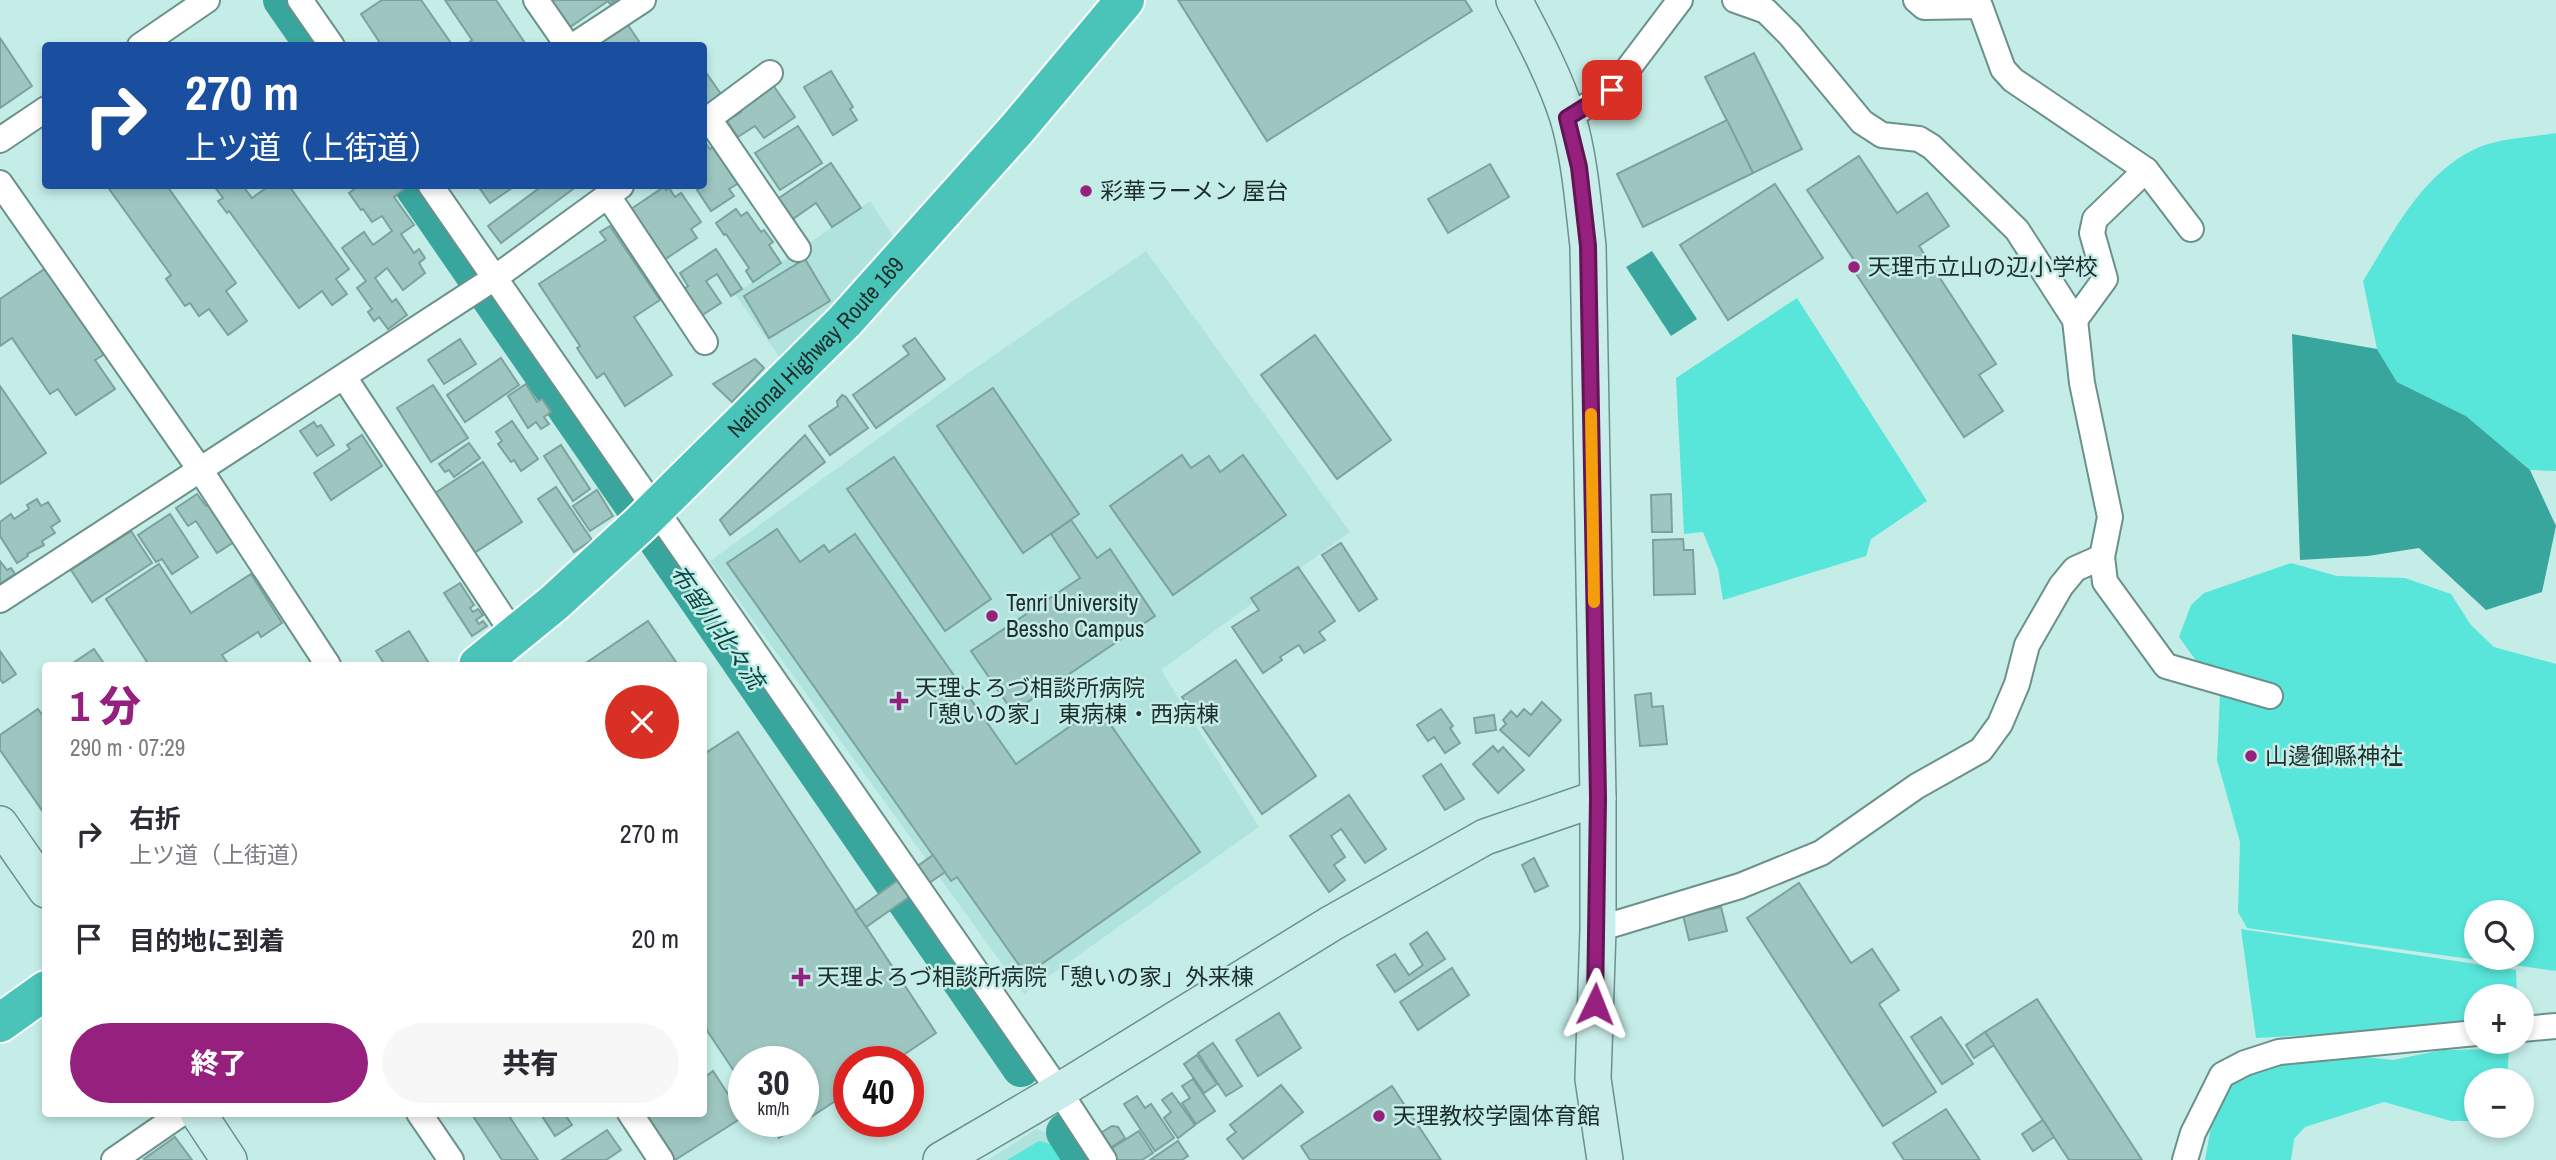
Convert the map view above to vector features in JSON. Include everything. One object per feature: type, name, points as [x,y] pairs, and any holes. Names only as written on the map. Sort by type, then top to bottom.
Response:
[{"type":"highway","name":"National Highway Route 169","points":[[482,662],[554,603],[649,516],[845,321],[1016,130],[1125,0]]},
{"type":"highway","points":[[0,1023],[42,993]]},
{"type":"street","points":[[146,42],[207,0]]},
{"type":"street","points":[[300,0],[329,42]]},
{"type":"street","points":[[536,0],[567,42]]},
{"type":"street","points":[[576,42],[643,0]]},
{"type":"street","points":[[1514,0],[1548,67],[1567,118],[1579,167],[1588,246],[1598,798],[1598,929],[1593,1079],[1605,1160]]},
{"type":"street","points":[[1567,118],[1612,90],[1680,0]]},
{"type":"street","points":[[1735,0],[1766,12],[1790,36],[1863,122],[1882,135],[1919,139],[1932,148],[2017,230],[2075,320],[2082,383],[2110,517],[2102,557],[2105,582],[2166,666],[2270,696]]},
{"type":"street","points":[[1916,0],[1924,7],[1980,6],[2003,69],[2013,80],[2146,170],[2191,229]]},
{"type":"street","points":[[707,120],[770,73]]},
{"type":"street","points":[[0,140],[42,112]]},
{"type":"street","points":[[707,122],[798,249]]},
{"type":"street","points":[[2075,320],[2105,279],[2092,233],[2095,219],[2146,170]]},
{"type":"street","points":[[0,183],[201,471],[326,662]]},
{"type":"street","points":[[433,189],[487,283],[649,516],[1044,1099],[1104,1160]]},
{"type":"street","points":[[0,600],[487,283],[615,191],[705,342]]},
{"type":"street","points":[[344,377],[514,635]]},
{"type":"street","points":[[1598,929],[1740,886],[1821,853],[1917,786],[1981,750],[2000,724],[2017,684],[2026,645],[2061,586],[2075,569],[2102,557]]},
{"type":"street","points":[[941,1160],[1332,923],[1485,837],[1598,798]]},
{"type":"street","points":[[0,824],[42,884]]},
{"type":"street","points":[[2534,1028],[2556,1026]]},
{"type":"street","points":[[2185,1160],[2193,1132],[2222,1075],[2245,1063],[2279,1052],[2464,1034]]},
{"type":"street","points":[[114,1160],[176,1117]]},
{"type":"street","points":[[201,1117],[229,1160]]},
{"type":"street","points":[[422,1117],[451,1160]]},
{"type":"street","points":[[633,1117],[661,1160]]},
{"type":"shaded area","points":[[2556,133],[2556,471],[2530,470],[2466,416],[2397,382],[2377,349],[2363,281],[2412,203],[2443,170],[2462,156],[2491,143]]},
{"type":"shaded area","points":[[870,201],[897,242],[782,361],[735,294]]},
{"type":"shaded area","name":"Tenri University Bessho Campus","points":[[1146,251],[1350,532],[1161,670],[1259,827],[1024,994],[710,561],[968,373]]},
{"type":"shaded area","points":[[1652,251],[1697,319],[1671,336],[1626,267]]},
{"type":"shaded area","points":[[1797,298],[1927,501],[1871,539],[1866,556],[1723,600],[1718,569],[1703,532],[1684,534],[1676,378]]},
{"type":"shaded area","points":[[2292,334],[2377,349],[2397,382],[2466,416],[2530,470],[2556,526],[2542,592],[2486,610],[2419,548],[2368,556],[2300,560]]},
{"type":"shaded area","points":[[2291,563],[2337,576],[2405,578],[2451,594],[2471,625],[2494,647],[2556,664],[2556,971],[2534,968],[2534,900],[2464,900],[2464,958],[2247,928],[2238,912],[2240,842],[2217,760],[2220,694],[2179,637],[2191,605],[2204,593]]},
{"type":"shaded area","points":[[2241,929],[2464,962],[2464,970],[2516,970],[2517,984],[2464,984],[2464,1027],[2256,1038]]},
{"type":"shaded area","points":[[2442,1050],[2464,1050],[2464,1054],[2509,1054],[2508,1068],[2464,1068],[2464,1121],[2451,1121],[2384,1102],[2305,1127],[2294,1139],[2291,1160],[2205,1160],[2218,1087],[2244,1064],[2325,1053],[2393,1060]]},
{"type":"shaded area","points":[[1036,1129],[1061,1137],[1076,1160],[988,1160]]},
{"type":"shaded area","points":[[1039,1141],[1058,1146],[1067,1160],[1007,1160]]},
{"type":"building","points":[[382,0],[421,0],[450,42],[379,42],[361,14]]},
{"type":"building","points":[[445,0],[496,0],[524,42],[470,42],[472,40]]},
{"type":"building","points":[[551,0],[616,0],[610,4],[608,1],[570,27]]},
{"type":"building","points":[[1178,0],[1465,0],[1472,11],[1267,141]]},
{"type":"building","points":[[628,25],[639,42],[602,42]]},
{"type":"building","points":[[0,38],[32,86],[0,108]]},
{"type":"building","points":[[1754,53],[1802,149],[1753,173],[1705,77]]},
{"type":"building","points":[[831,71],[853,107],[850,109],[857,120],[833,135],[804,87]]},
{"type":"building","points":[[707,74],[721,94],[707,105]]},
{"type":"building","points":[[773,85],[795,117],[764,138],[755,126],[738,137],[727,121]]},
{"type":"building","points":[[1727,120],[1753,173],[1643,227],[1617,174]]},
{"type":"building","points":[[798,126],[822,163],[780,190],[755,153]]},
{"type":"building","points":[[707,145],[710,149],[715,146],[739,183],[729,189],[734,196],[711,211],[697,190],[707,189]]},
{"type":"building","points":[[1859,156],[1897,213],[1927,193],[1949,226],[1919,246],[1996,364],[1979,375],[2003,411],[1964,437],[1849,263],[1854,260],[1807,190]]},
{"type":"building","points":[[831,163],[861,208],[832,227],[816,203],[790,221],[776,200]]},
{"type":"building","points":[[1490,164],[1509,197],[1448,233],[1428,199]]},
{"type":"building","points":[[1775,184],[1823,258],[1728,320],[1680,245]]},
{"type":"building","points":[[109,189],[169,189],[236,283],[226,291],[247,321],[228,335],[209,309],[199,316],[190,303],[185,306],[166,279],[171,275]]},
{"type":"building","points":[[216,189],[245,189],[252,198],[265,189],[291,189],[349,269],[336,279],[347,294],[332,305],[322,291],[299,308],[229,211],[227,213],[218,201],[223,198]]},
{"type":"building","points":[[354,189],[404,189],[394,197],[414,225],[401,234],[414,253],[419,249],[425,258],[419,263],[425,273],[403,290],[387,268],[375,278],[392,302],[396,299],[407,315],[388,329],[379,317],[374,321],[368,312],[372,309],[357,288],[366,281],[342,248],[364,232],[373,245],[392,231],[382,216],[372,222],[349,193]]},
{"type":"building","points":[[480,189],[511,189],[490,203]]},
{"type":"building","points":[[538,189],[573,189],[501,243],[488,226]]},
{"type":"building","points":[[661,189],[670,189],[675,197],[681,193],[701,222],[691,229],[697,238],[664,260],[631,209]]},
{"type":"building","points":[[736,209],[741,216],[747,212],[761,232],[764,230],[773,242],[769,245],[781,263],[753,282],[746,271],[749,268],[716,223]]},
{"type":"building","points":[[610,226],[660,300],[634,317],[672,375],[625,406],[604,373],[597,378],[577,348],[580,346],[539,284],[606,240],[600,232]]},
{"type":"building","points":[[716,249],[742,289],[731,296],[717,274],[706,281],[721,303],[701,316],[683,290],[688,286],[680,273]]},
{"type":"building","points":[[805,259],[830,301],[769,338],[744,296]]},
{"type":"building","points":[[46,268],[105,354],[95,360],[115,389],[76,415],[58,389],[50,394],[12,338],[0,346],[0,299]]},
{"type":"building","points":[[1315,335],[1391,440],[1337,479],[1261,375]]},
{"type":"building","points":[[915,338],[945,379],[876,428],[853,395],[909,354],[903,346]]},
{"type":"building","points":[[460,339],[476,364],[444,384],[428,360]]},
{"type":"building","points":[[501,358],[519,385],[465,422],[447,395]]},
{"type":"building","points":[[755,359],[764,368],[732,402],[713,384]]},
{"type":"building","points":[[526,384],[537,402],[542,399],[551,412],[544,417],[549,424],[541,429],[536,422],[528,428],[508,396]]},
{"type":"building","points":[[433,385],[468,438],[431,462],[397,408]]},
{"type":"building","points":[[0,386],[46,453],[0,484]]},
{"type":"building","points":[[993,388],[1079,514],[1023,553],[937,426]]},
{"type":"building","points":[[842,395],[868,428],[830,455],[809,426],[838,406],[837,401]]},
{"type":"building","points":[[512,421],[538,459],[521,471],[498,444],[502,441],[496,432]]},
{"type":"building","points":[[314,422],[317,427],[321,425],[334,445],[317,456],[300,431]]},
{"type":"building","points":[[362,435],[382,466],[331,500],[314,473],[350,449],[347,445]]},
{"type":"building","points":[[805,435],[825,462],[730,535],[720,520]]},
{"type":"building","points":[[469,443],[480,458],[454,477],[449,470],[445,472],[439,464]]},
{"type":"building","points":[[561,445],[590,489],[573,501],[544,456]]},
{"type":"building","points":[[1182,455],[1191,468],[1209,456],[1220,472],[1243,455],[1286,515],[1173,595],[1110,506]]},
{"type":"building","points":[[894,457],[991,599],[945,631],[847,489]]},
{"type":"building","points":[[483,462],[522,522],[471,555],[432,495]]},
{"type":"building","points":[[556,487],[592,540],[574,552],[538,499]]},
{"type":"building","points":[[597,490],[613,516],[590,531],[573,506]]},
{"type":"building","points":[[197,494],[206,506],[209,504],[234,542],[217,553],[196,521],[188,526],[176,508]]},
{"type":"building","points":[[1671,494],[1672,532],[1652,532],[1651,495]]},
{"type":"building","points":[[37,499],[41,506],[48,502],[60,521],[51,527],[55,533],[42,541],[44,545],[17,563],[0,536],[0,522],[11,514],[14,519],[29,509],[27,505]]},
{"type":"building","points":[[170,514],[198,557],[172,574],[162,559],[156,562],[138,535]]},
{"type":"building","points":[[1071,520],[1097,558],[1110,549],[1155,616],[1013,712],[971,651],[1080,578],[1051,534]]},
{"type":"building","name":"天理よろづ相談所病院 「憩いの家」 東病棟・西病棟","points":[[777,529],[800,562],[824,545],[829,552],[855,534],[1016,764],[1098,707],[1200,852],[1026,975],[957,877],[951,881],[727,563]]},
{"type":"building","points":[[131,531],[152,563],[92,602],[71,570]]},
{"type":"building","points":[[1683,539],[1684,550],[1693,550],[1695,594],[1654,595],[1653,540]]},
{"type":"building","points":[[1341,543],[1377,599],[1359,611],[1322,555]]},
{"type":"building","points":[[0,561],[7,570],[11,568],[15,574],[0,584]]},
{"type":"building","points":[[159,564],[191,613],[251,574],[282,623],[261,637],[258,632],[222,655],[227,662],[147,662],[106,599]]},
{"type":"building","points":[[1298,567],[1335,621],[1319,632],[1325,640],[1304,653],[1299,645],[1280,657],[1282,660],[1263,673],[1232,627],[1259,610],[1251,598]]},
{"type":"building","points":[[460,583],[474,605],[470,608],[473,612],[478,609],[483,615],[476,620],[479,624],[483,621],[487,626],[472,636],[444,593]]},
{"type":"building","points":[[648,621],[676,662],[587,662]]},
{"type":"building","points":[[409,631],[428,662],[383,662],[376,651]]},
{"type":"building","points":[[94,649],[103,662],[74,662]]},
{"type":"building","points":[[0,651],[16,674],[3,683],[0,679]]},
{"type":"building","points":[[1236,660],[1316,776],[1262,814],[1182,697]]},
{"type":"building","points":[[1651,693],[1652,707],[1663,706],[1667,744],[1640,746],[1635,695]]},
{"type":"building","points":[[1542,702],[1561,720],[1529,756],[1500,730],[1506,724],[1503,720],[1511,711],[1517,717],[1524,709],[1531,715]]},
{"type":"building","points":[[38,709],[42,715],[42,810],[0,750],[0,735]]},
{"type":"building","points":[[1441,709],[1453,726],[1450,728],[1460,743],[1445,753],[1434,737],[1428,741],[1417,725]]},
{"type":"building","points":[[1494,715],[1496,730],[1476,733],[1474,718]]},
{"type":"building","name":"天理よろづ相談所病院「憩いの家」外来棟","points":[[738,732],[936,1033],[917,1046],[833,1046],[833,1103],[819,1112],[819,1046],[728,1046],[728,1062],[707,1030],[707,752]]},
{"type":"building","points":[[1493,746],[1498,752],[1503,747],[1524,770],[1498,793],[1473,764]]},
{"type":"building","points":[[1441,764],[1464,799],[1445,810],[1423,776]]},
{"type":"building","points":[[1349,795],[1386,849],[1365,863],[1341,829],[1331,836],[1345,857],[1334,865],[1345,880],[1329,892],[1290,836]]},
{"type":"building","points":[[933,855],[945,872],[866,927],[855,911]]},
{"type":"building","points":[[1534,858],[1548,886],[1535,892],[1522,865]]},
{"type":"building","points":[[1799,883],[1851,963],[1872,949],[1899,990],[1879,1004],[1936,1092],[1883,1126],[1747,918]]},
{"type":"building","points":[[1721,907],[1727,931],[1689,940],[1683,915]]},
{"type":"building","points":[[1427,932],[1445,959],[1395,992],[1377,965],[1395,954],[1409,975],[1423,965],[1410,944]]},
{"type":"building","points":[[1452,968],[1469,995],[1418,1030],[1400,1002]]},
{"type":"building","points":[[2037,999],[2142,1160],[2069,1160],[1985,1032]]},
{"type":"building","points":[[1279,1013],[1301,1048],[1258,1076],[1236,1040]]},
{"type":"building","points":[[1941,1017],[1973,1064],[1942,1084],[1911,1037]]},
{"type":"building","points":[[1985,1032],[1994,1045],[1974,1058],[1966,1045]]},
{"type":"building","points":[[1213,1043],[1242,1086],[1226,1096],[1198,1053]]},
{"type":"building","points":[[1197,1055],[1217,1084],[1204,1093],[1184,1064]]},
{"type":"building","points":[[713,1071],[728,1094],[728,1126],[675,1160],[647,1117],[707,1117],[707,1076]]},
{"type":"building","points":[[1193,1079],[1215,1111],[1196,1124],[1182,1103],[1190,1098],[1182,1086]]},
{"type":"building","points":[[1281,1085],[1303,1112],[1243,1159],[1227,1139],[1236,1132],[1230,1125]]},
{"type":"building","name":"天理教校学園体育館","points":[[1392,1086],[1441,1160],[1310,1160],[1301,1146]]},
{"type":"building","points":[[1172,1093],[1195,1125],[1178,1138],[1164,1118],[1171,1112],[1162,1100]]},
{"type":"building","points":[[1137,1096],[1145,1108],[1151,1104],[1174,1138],[1155,1151],[1124,1104]]},
{"type":"building","points":[[1946,1109],[1980,1160],[1904,1160],[1893,1143]]},
{"type":"building","points":[[474,1117],[510,1117],[538,1160],[502,1160]]},
{"type":"building","points":[[543,1117],[567,1117],[572,1125],[555,1136]]},
{"type":"building","points":[[2043,1120],[2054,1137],[2033,1151],[2022,1134]]},
{"type":"building","points":[[1112,1126],[1118,1127],[1125,1138],[1109,1149],[1099,1134]]},
{"type":"building","points":[[607,1130],[621,1150],[606,1160],[562,1160]]},
{"type":"building","points":[[1139,1131],[1153,1153],[1142,1160],[1116,1160],[1109,1150]]},
{"type":"building","points":[[175,1137],[192,1160],[144,1159]]},
{"type":"building","points":[[1178,1141],[1188,1156],[1182,1160],[1150,1160]]},
{"type":"waterway","name":"布留川北々流","points":[[282,0],[311,42]]},
{"type":"waterway","name":"布留川北々流","points":[[415,189],[1021,1068]]},
{"type":"waterway","name":"布留川北々流","points":[[1065,1132],[1083,1160]]},
{"type":"slow traffic","points":[[1591,414],[1594,602]]},
{"type":"place","name":"彩華ラーメン 屋台","points":[[1086,191]]},
{"type":"place","name":"天理市立山の辺小学校","points":[[1854,267]]},
{"type":"place","name":"Tenri University Bessho Campus","points":[[992,616]]},
{"type":"place","name":"天理よろづ相談所病院 「憩いの家」 東病棟・西病棟","points":[[899,701]]},
{"type":"place","name":"山邊御縣神社","points":[[2251,756]]},
{"type":"place","name":"天理よろづ相談所病院「憩いの家」外来棟","points":[[801,977]]},
{"type":"place","name":"天理教校学園体育館","points":[[1379,1116]]},
{"type":"route","points":[[1595,1004],[1598,798],[1588,246],[1579,167],[1567,118],[1612,90]]}]
